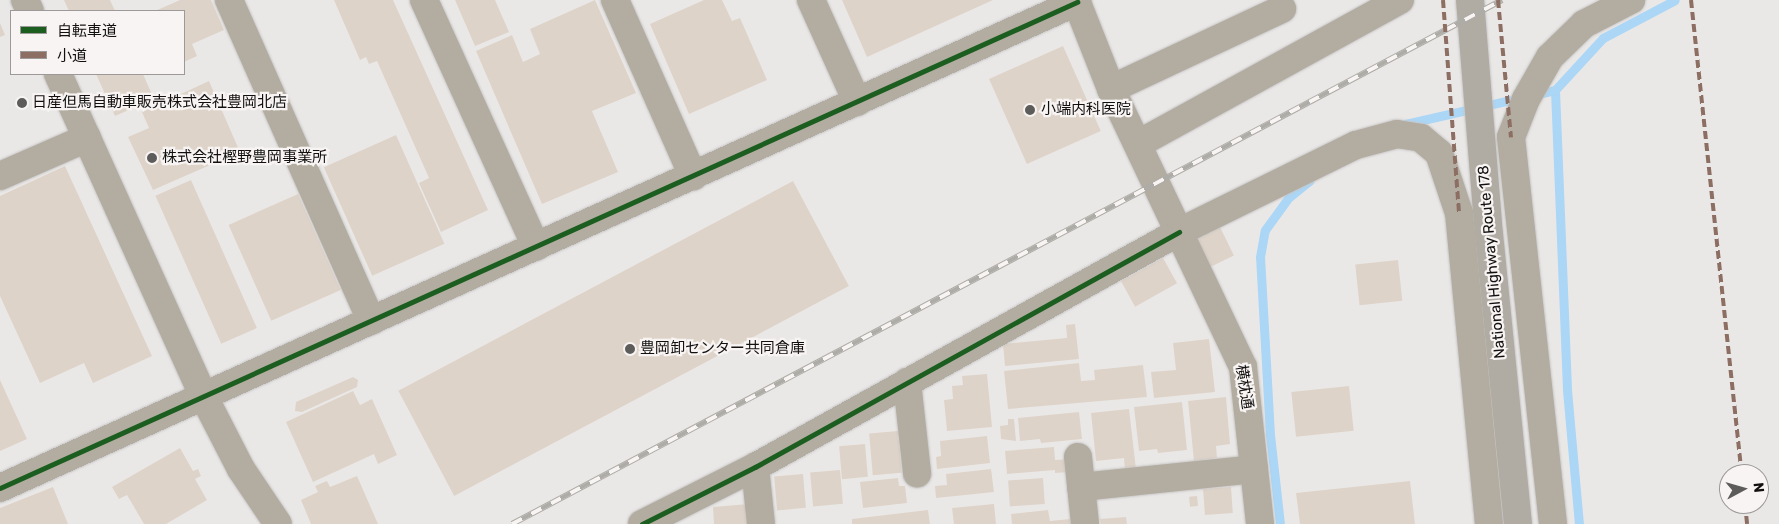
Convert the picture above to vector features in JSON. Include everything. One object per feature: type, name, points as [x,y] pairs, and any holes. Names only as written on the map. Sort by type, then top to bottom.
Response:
[{"type":"highway","name":"National Highway Route 178","points":[[1470,0],[1490,244],[1518,524]]},
{"type":"street","points":[[228,0],[371,321]]},
{"type":"street","points":[[424,0],[536,247]]},
{"type":"street","points":[[615,0],[693,176]]},
{"type":"street","points":[[811,0],[857,102]]},
{"type":"street","points":[[1138,144],[1400,0]]},
{"type":"street","points":[[1553,524],[1511,137],[1526,99],[1550,57],[1584,24],[1631,0]]},
{"type":"street","points":[[0,488],[1077,1]]},
{"type":"street","name":"横枕通","points":[[1077,1],[1112,89],[1243,367],[1260,524]]},
{"type":"street","points":[[1112,89],[1282,9]]},
{"type":"street","points":[[58,75],[204,397],[241,469],[278,524]]},
{"type":"street","points":[[642,524],[755,467],[1179,232],[1356,145],[1397,134],[1422,138],[1439,154],[1459,213],[1489,524]]},
{"type":"street","points":[[0,176],[87,138]]},
{"type":"street","points":[[907,382],[917,473]]},
{"type":"street","points":[[1078,457],[1085,524]]},
{"type":"street","points":[[755,467],[761,524]]},
{"type":"street","points":[[1081,487],[1254,469]]},
{"type":"building","points":[[64,0],[110,0],[115,10],[69,10]]},
{"type":"building","points":[[180,0],[211,0],[224,30],[192,44],[197,56],[185,62],[185,10],[157,10]]},
{"type":"building","points":[[334,0],[393,0],[488,210],[441,232],[419,183],[429,178],[377,61],[369,64],[366,57],[360,60]]},
{"type":"building","points":[[455,0],[495,0],[509,32],[475,46]]},
{"type":"building","points":[[595,0],[636,93],[592,111],[618,172],[542,204],[476,51],[512,35],[523,62],[540,54],[530,29]]},
{"type":"building","points":[[704,0],[722,0],[732,21],[740,18],[767,80],[689,114],[650,24]]},
{"type":"building","points":[[842,0],[993,0],[867,57]]},
{"type":"building","points":[[0,23],[5,35],[0,37]]},
{"type":"building","points":[[1063,46],[1101,131],[1027,164],[989,79]]},
{"type":"building","points":[[96,75],[143,75],[154,99],[115,116]]},
{"type":"building","points":[[209,81],[240,152],[153,190],[128,137],[149,128],[142,112]]},
{"type":"building","points":[[396,135],[444,244],[372,276],[324,167]]},
{"type":"building","points":[[65,166],[152,356],[93,383],[84,363],[40,383],[0,296],[0,196]]},
{"type":"building","points":[[191,180],[257,328],[221,344],[155,196]]},
{"type":"building","name":"豊岡卸センター共同倉庫","points":[[793,181],[849,286],[454,496],[398,391]]},
{"type":"building","points":[[298,194],[341,290],[271,321],[229,225]]},
{"type":"building","points":[[1219,225],[1234,256],[1209,268],[1194,237]]},
{"type":"building","points":[[1163,258],[1177,283],[1135,307],[1121,281]]},
{"type":"building","points":[[1398,260],[1402,301],[1360,305],[1355,264]]},
{"type":"building","points":[[1075,324],[1079,359],[1005,366],[1003,344],[1067,338],[1066,325]]},
{"type":"building","points":[[1209,339],[1215,392],[1154,398],[1151,372],[1176,370],[1173,343]]},
{"type":"building","points":[[1079,363],[1081,381],[1095,380],[1094,370],[1143,365],[1147,397],[1008,409],[1004,371]]},
{"type":"building","points":[[987,374],[992,427],[947,431],[944,400],[953,399],[952,386],[963,385],[962,376]]},
{"type":"building","points":[[353,377],[358,380],[357,387],[302,412],[295,411],[296,402]]},
{"type":"building","points":[[0,380],[27,439],[0,451]]},
{"type":"building","points":[[1349,386],[1354,431],[1296,437],[1291,392]]},
{"type":"building","points":[[353,391],[360,405],[372,399],[397,455],[378,464],[374,454],[313,482],[286,422]]},
{"type":"building","points":[[1226,397],[1230,444],[1216,446],[1217,458],[1194,461],[1188,401]]},
{"type":"building","points":[[1182,402],[1187,450],[1158,453],[1157,449],[1139,451],[1134,407]]},
{"type":"building","points":[[1129,409],[1136,469],[1125,471],[1124,458],[1096,461],[1091,413]]},
{"type":"building","points":[[1079,412],[1082,439],[1041,443],[1040,439],[1020,441],[1018,418]]},
{"type":"building","points":[[1008,419],[1014,419],[1016,441],[1001,439],[1000,426],[1008,425]]},
{"type":"building","points":[[898,431],[902,473],[873,475],[869,434]]},
{"type":"building","points":[[987,436],[990,463],[937,469],[936,457],[941,456],[940,441]]},
{"type":"building","points":[[865,444],[868,477],[842,479],[839,446]]},
{"type":"building","points":[[1054,447],[1055,460],[1069,459],[1070,472],[1055,473],[1055,470],[1007,474],[1005,451]]},
{"type":"building","points":[[180,448],[193,471],[198,469],[201,476],[195,479],[207,500],[166,524],[144,524],[127,495],[119,499],[112,487]]},
{"type":"building","points":[[991,469],[994,492],[936,498],[935,486],[947,485],[946,474]]},
{"type":"building","points":[[840,470],[843,504],[813,506],[810,473]]},
{"type":"building","points":[[803,474],[806,508],[777,510],[774,477]]},
{"type":"building","points":[[357,476],[378,524],[311,524],[301,500],[318,492],[315,486],[327,481],[330,487]]},
{"type":"building","points":[[898,478],[899,486],[905,486],[907,503],[863,508],[860,482]]},
{"type":"building","points":[[1043,478],[1045,504],[1010,506],[1008,480]]},
{"type":"building","points":[[1410,481],[1415,524],[1300,524],[1296,493]]},
{"type":"building","points":[[53,487],[68,524],[0,524],[0,508]]},
{"type":"building","points":[[1231,487],[1233,513],[1205,515],[1203,489]]},
{"type":"building","points":[[1197,496],[1198,506],[1190,507],[1189,497]]},
{"type":"building","points":[[749,504],[750,524],[714,524],[713,507]]},
{"type":"building","points":[[994,504],[996,524],[954,524],[952,508]]},
{"type":"building","points":[[928,510],[930,524],[852,524],[852,519]]},
{"type":"building","points":[[1048,510],[1050,521],[1070,519],[1071,524],[1012,524],[1011,514]]},
{"type":"building","points":[[1126,517],[1127,524],[1101,524],[1100,519]]},
{"type":"waterway","points":[[1535,95],[1555,90],[1603,38],[1675,0]]},
{"type":"waterway","points":[[1555,90],[1567,390],[1579,524]]},
{"type":"waterway","points":[[1401,125],[1523,97]]},
{"type":"waterway","points":[[1280,524],[1270,435],[1260,257],[1265,230],[1288,198],[1310,180]]},
{"type":"railway","points":[[512,524],[1502,0]]},
{"type":"marked path","points":[[1443,0],[1459,213]]},
{"type":"marked path","points":[[1498,0],[1511,137]]},
{"type":"marked path","points":[[1691,0],[1741,464]]},
{"type":"marked path","points":[[1746,514],[1747,524]]},
{"type":"cycle path","points":[[0,488],[1077,2]]},
{"type":"cycle path","points":[[642,524],[755,467],[1179,232]]},
{"type":"place","name":"日産但馬自動車販売株式会社豊岡北店","points":[[22,103]]},
{"type":"place","name":"小端内科医院","points":[[1030,110]]},
{"type":"place","name":"株式会社樫野豊岡事業所","points":[[152,158]]},
{"type":"place","name":"豊岡卸センター共同倉庫","points":[[630,349]]}]
